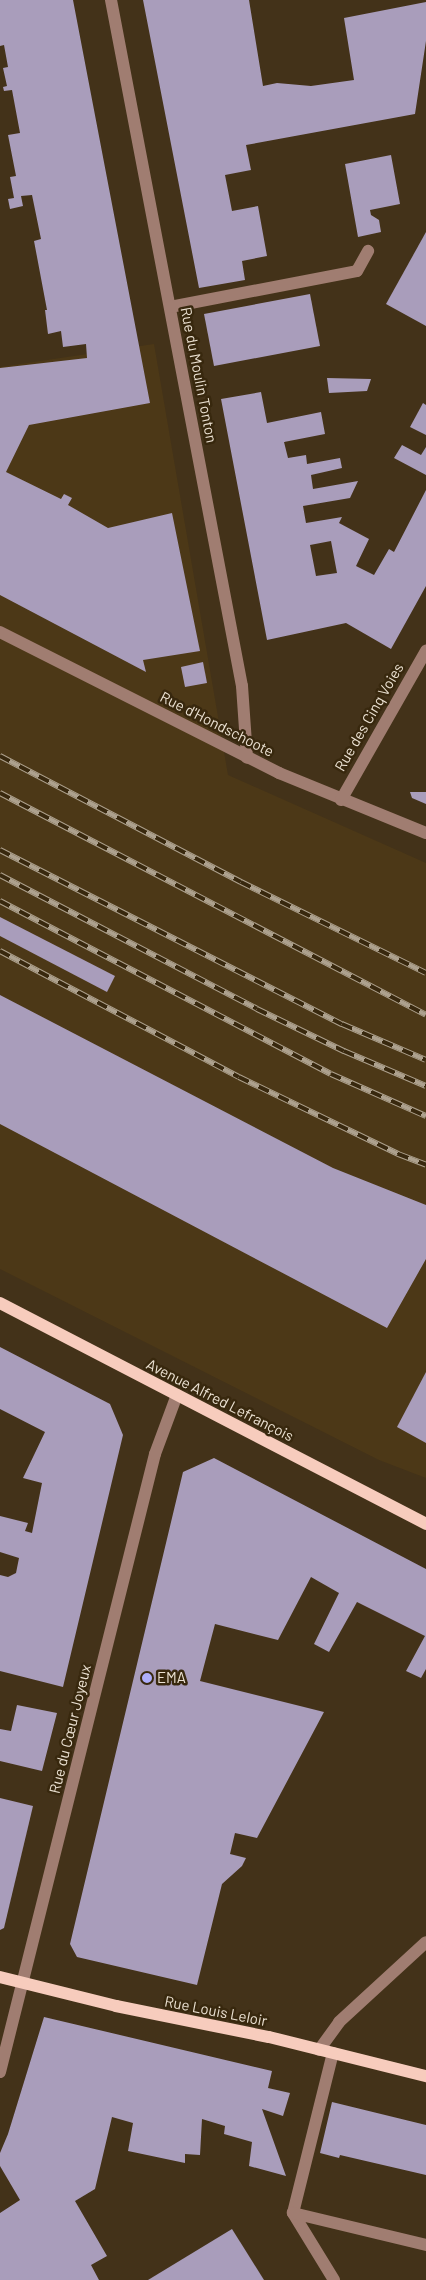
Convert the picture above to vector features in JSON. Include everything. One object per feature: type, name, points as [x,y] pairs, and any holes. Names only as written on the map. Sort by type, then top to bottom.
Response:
[{"type":"main road","name":"Avenue Alfred Lefrançois","points":[[0,1303],[426,1524]]},
{"type":"main road","name":"Rue Louis Leloir","points":[[0,1977],[116,2006],[230,2029],[426,2076]]},
{"type":"street","name":"Rue du Moulin Tonton","points":[[111,0],[242,686],[247,758]]},
{"type":"street","points":[[170,307],[356,271],[368,251]]},
{"type":"street","name":"Rue d'Hondschoote","points":[[0,632],[247,758],[342,800],[426,833]]},
{"type":"street","name":"Rue des Cinq Voies","points":[[342,800],[426,651]]},
{"type":"street","name":"Rue du Cœur Joyeux","points":[[0,2072],[155,1454],[177,1395]]},
{"type":"street","points":[[319,2050],[339,2022],[426,1942]]},
{"type":"street","points":[[333,2053],[293,2213],[334,2280]]},
{"type":"street","points":[[293,2213],[426,2245]]},
{"type":"shaded area","points":[[154,344],[228,775],[426,863],[426,1478],[379,1460],[0,1269],[0,367]]},
{"type":"building","points":[[0,0],[73,0],[150,403],[29,425],[6,472],[61,499],[64,494],[72,498],[68,505],[108,528],[172,513],[200,651],[143,660],[146,672],[0,595],[0,368],[87,358],[86,344],[63,347],[61,331],[48,334],[45,310],[47,310],[34,241],[41,239],[32,195],[21,196],[23,206],[10,209],[8,199],[14,198],[10,177],[16,176],[8,135],[20,133],[12,90],[4,91],[3,87],[7,86],[3,68],[8,67],[4,45],[0,46]]},
{"type":"building","points":[[143,0],[249,0],[263,86],[277,83],[311,86],[354,80],[344,18],[426,2],[426,41],[415,114],[246,145],[251,170],[225,175],[232,211],[258,206],[267,256],[242,261],[245,280],[199,288]]},
{"type":"building","points":[[391,155],[400,204],[370,210],[371,215],[379,220],[381,232],[358,237],[345,164]]},
{"type":"building","points":[[426,232],[426,326],[386,304]]},
{"type":"building","points":[[310,294],[320,346],[214,366],[204,314]]},
{"type":"building","points":[[327,378],[371,379],[367,391],[329,393]]},
{"type":"building","points":[[261,392],[267,423],[321,412],[325,434],[284,442],[288,458],[306,455],[307,464],[340,458],[342,468],[311,475],[313,489],[358,481],[350,498],[303,506],[306,523],[342,517],[339,523],[369,539],[356,566],[374,575],[389,549],[394,552],[426,490],[426,586],[391,649],[346,623],[267,640],[221,399]],"holes":[[[331,541],[337,573],[316,576],[310,545]]]},
{"type":"building","points":[[423,403],[426,405],[426,435],[410,427]]},
{"type":"building","points":[[402,445],[421,455],[426,447],[426,475],[394,458]]},
{"type":"building","points":[[203,662],[207,683],[185,687],[181,667]]},
{"type":"building","points":[[410,792],[426,792],[426,804],[412,798]]},
{"type":"building","points":[[0,917],[115,976],[107,992],[0,936]]},
{"type":"building","points":[[0,995],[333,1168],[426,1205],[426,1259],[387,1328],[0,1124]]},
{"type":"building","points":[[0,1347],[110,1404],[123,1435],[63,1687],[0,1671],[0,1575],[8,1577],[16,1573],[19,1558],[0,1552],[0,1516],[28,1523],[25,1531],[32,1533],[42,1483],[23,1478],[45,1432],[0,1409]]},
{"type":"building","points":[[426,1372],[426,1443],[397,1427]]},
{"type":"building","points":[[214,1458],[426,1569],[426,1669],[421,1678],[406,1671],[425,1636],[357,1602],[329,1652],[314,1644],[339,1593],[311,1577],[278,1640],[215,1624],[200,1681],[324,1712],[257,1838],[235,1833],[230,1854],[246,1858],[242,1866],[222,1884],[197,1985],[77,1957],[70,1944],[183,1472]]},
{"type":"building","points":[[17,1705],[57,1713],[42,1771],[0,1761],[0,1729],[11,1731]]},
{"type":"building","points":[[0,1798],[33,1806],[4,1928],[0,1930]]},
{"type":"building","points":[[44,2017],[272,2071],[268,2088],[290,2093],[283,2116],[262,2109],[286,2176],[249,2166],[252,2142],[224,2134],[225,2126],[202,2119],[200,2155],[185,2154],[185,2163],[128,2151],[133,2123],[112,2117],[95,2189],[75,2201],[107,2256],[91,2265],[99,2280],[0,2280],[0,2213],[20,2200],[0,2166],[0,2153],[8,2134]]},
{"type":"building","points":[[332,2102],[426,2125],[426,2175],[340,2155],[339,2158],[320,2153]]},
{"type":"building","points":[[232,2229],[264,2280],[148,2280]]},
{"type":"railway","points":[[0,756],[241,882],[426,973]]},
{"type":"railway","points":[[0,793],[426,1015]]},
{"type":"railway","points":[[0,850],[342,1024],[426,1060]]},
{"type":"railway","points":[[0,875],[257,1009],[344,1051],[426,1086]]},
{"type":"railway","points":[[0,901],[331,1074],[426,1116]]},
{"type":"railway","points":[[0,951],[239,1077],[398,1154],[426,1165]]},
{"type":"place","name":"EMA","points":[[147,1678]]}]
